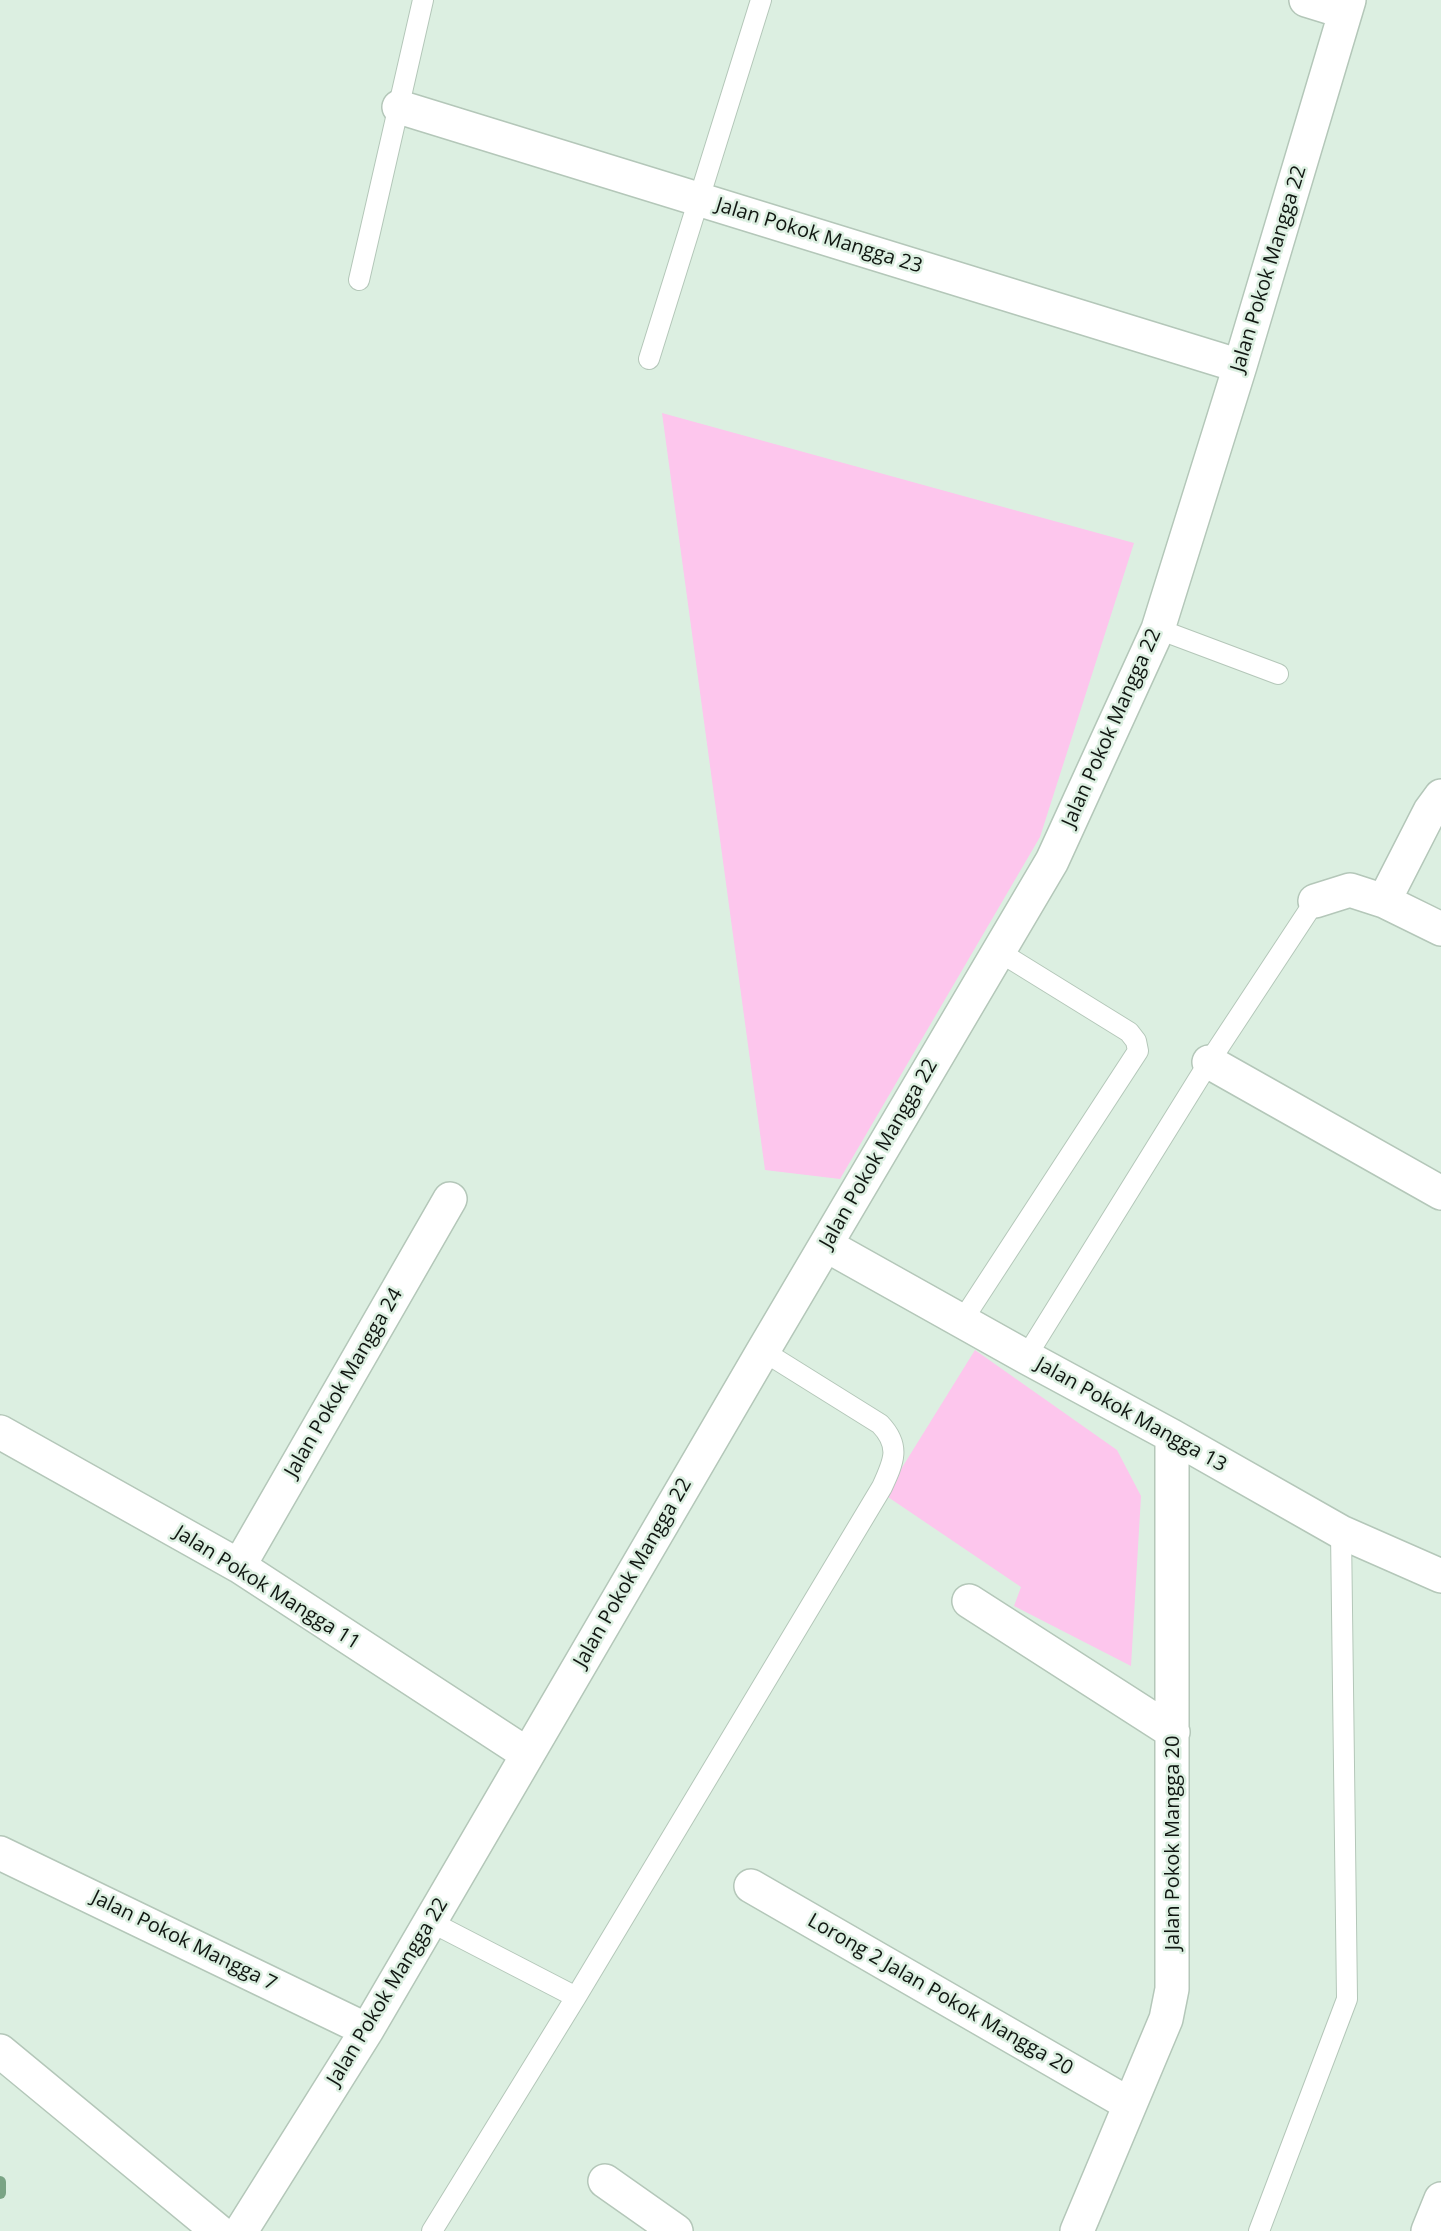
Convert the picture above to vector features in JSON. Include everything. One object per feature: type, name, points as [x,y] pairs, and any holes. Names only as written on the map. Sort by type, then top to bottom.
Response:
[{"type":"street","points":[[1306,0],[1347,6]]},
{"type":"street","name":"Jalan Pokok Mangga 22","points":[[241,2231],[367,2030],[431,1922],[763,1351],[1052,861],[1158,629],[1240,366],[1347,6]]},
{"type":"street","name":"Jalan Pokok Mangga 23","points":[[399,107],[1240,366]]},
{"type":"street","points":[[1384,901],[1430,812],[1441,796]]},
{"type":"street","points":[[1315,901],[1350,890],[1384,901],[1441,929]]},
{"type":"street","points":[[1209,1062],[1441,1193]]},
{"type":"street","name":"Jalan Pokok Mangga 24","points":[[239,1566],[450,1199]]},
{"type":"street","name":"Jalan Pokok Mangga 13","points":[[826,1245],[1173,1436],[1341,1532],[1441,1576]]},
{"type":"street","name":"Jalan Pokok Mangga 11","points":[[0,1432],[239,1566],[528,1754]]},
{"type":"street","name":"Jalan Pokok Mangga 20","points":[[1077,2231],[1166,2019],[1172,1989],[1173,1436]]},
{"type":"street","points":[[969,1601],[1173,1732]]},
{"type":"street","name":"Jalan Pokok Mangga 7","points":[[0,1853],[367,2030]]},
{"type":"street","name":"Lorong 2 Jalan Pokok Mangga 20","points":[[751,1886],[1129,2104]]},
{"type":"street","points":[[0,2051],[218,2231]]},
{"type":"street","points":[[605,2181],[675,2231]]},
{"type":"street","points":[[1428,2231],[1441,2199]]},
{"type":"lane","points":[[359,280],[423,0]]},
{"type":"lane","points":[[649,359],[761,0]]},
{"type":"lane","points":[[1158,629],[1278,674]]},
{"type":"lane","points":[[1026,1357],[1209,1062],[1315,901]]},
{"type":"lane","points":[[962,1321],[1138,1051],[1136,1041],[1129,1032],[998,951]]},
{"type":"lane","points":[[432,2231],[576,1997],[891,1468],[894,1452],[891,1436],[880,1424],[763,1351]]},
{"type":"lane","points":[[1259,2231],[1347,1999],[1341,1532]]},
{"type":"lane","points":[[431,1922],[576,1997]]},
{"type":"shaded area","points":[[662,413],[1134,543],[1040,837],[840,1179],[765,1170]]},
{"type":"shaded area","points":[[975,1350],[1117,1450],[1141,1496],[1131,1666],[1014,1606],[1021,1587],[885,1495]]},
{"type":"waterway","points":[[0,2182],[0,2193]]}]
